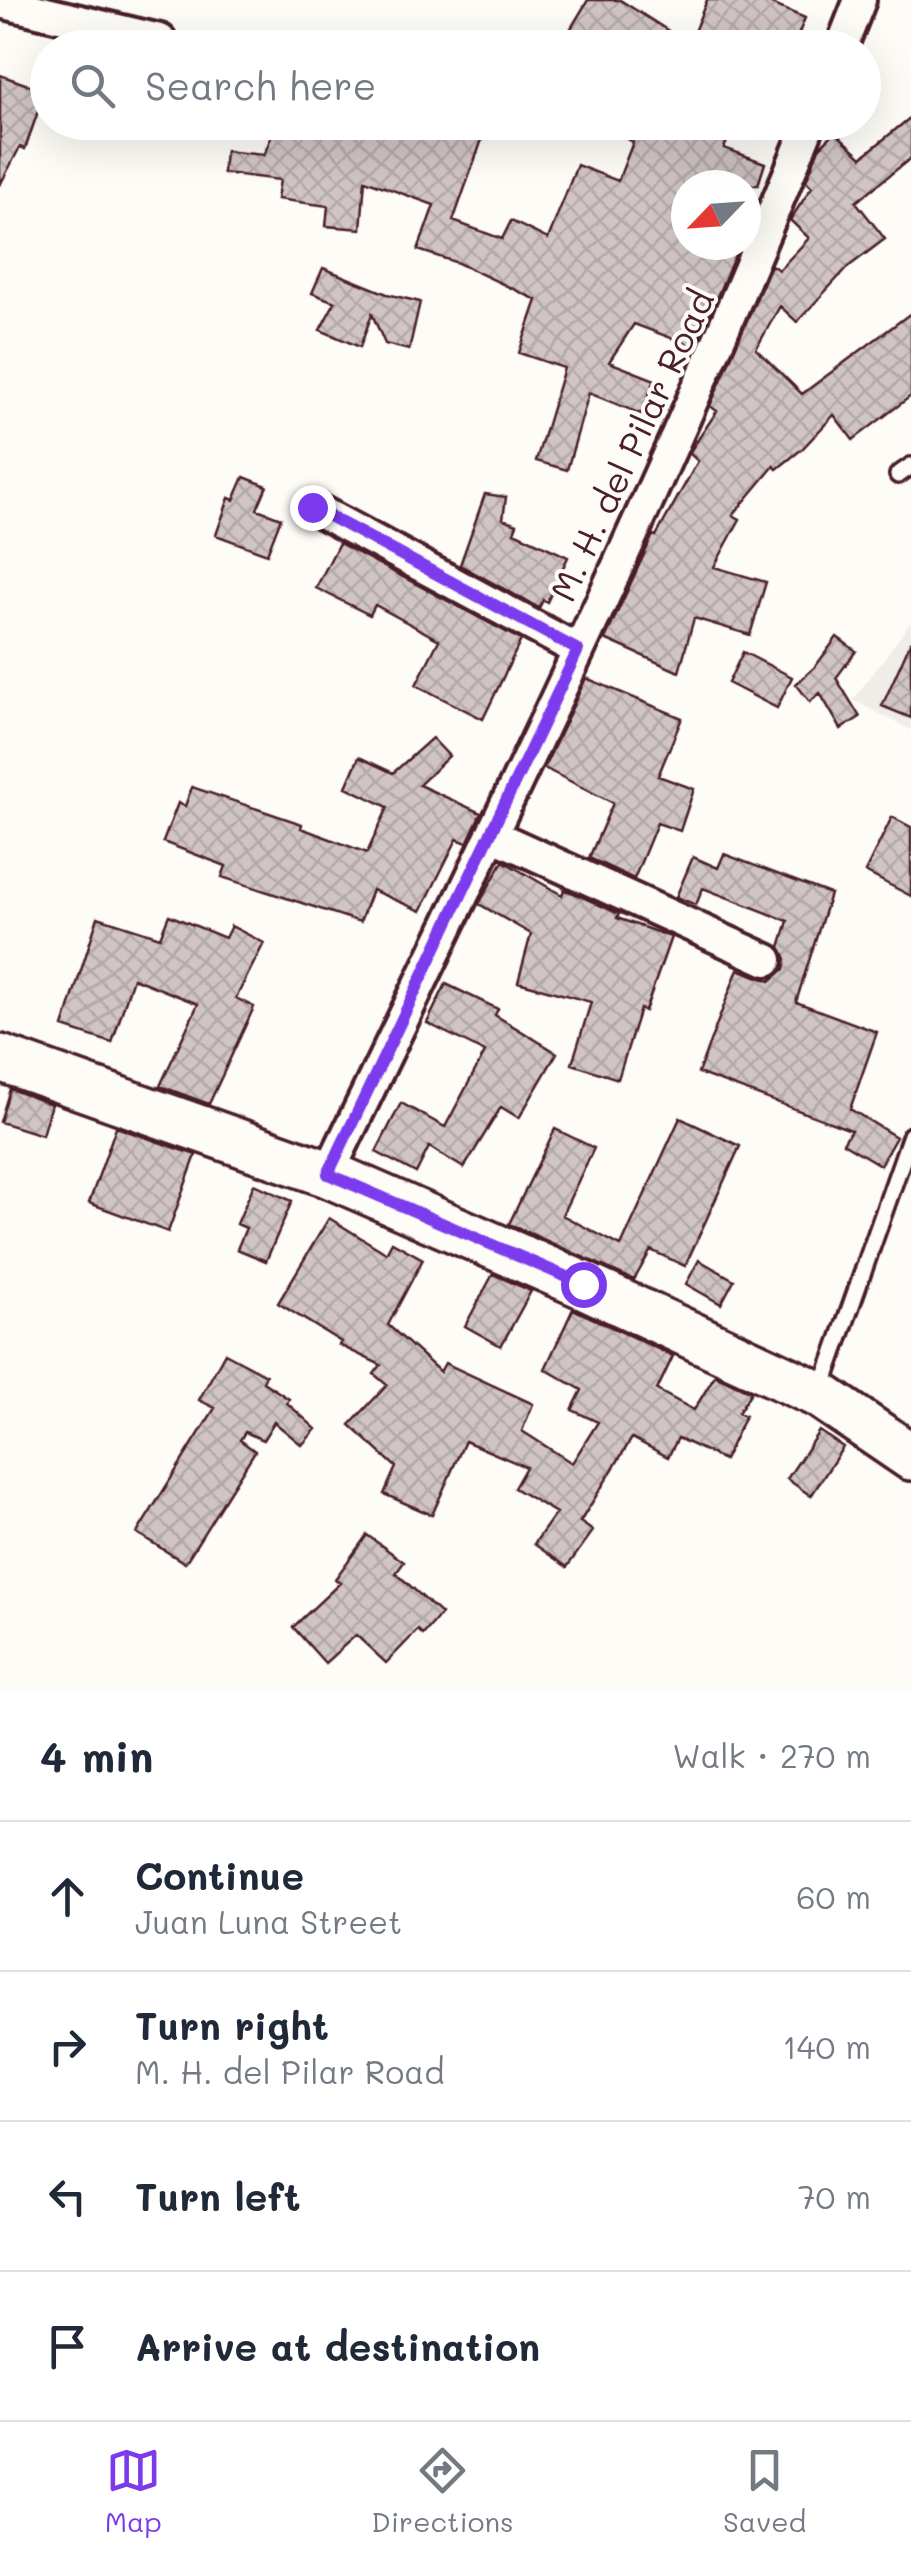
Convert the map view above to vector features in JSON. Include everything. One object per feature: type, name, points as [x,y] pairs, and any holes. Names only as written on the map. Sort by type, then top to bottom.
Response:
[{"type":"street","points":[[848,30],[860,0]]},
{"type":"street","points":[[0,2],[118,30]]},
{"type":"street","name":"M. H. del Pilar Road","points":[[328,1174],[492,835],[726,332],[803,140]]},
{"type":"street","points":[[312,507],[578,650]]},
{"type":"street","points":[[492,835],[766,960]]},
{"type":"street","points":[[0,1058],[328,1174],[583,1284],[820,1395],[911,1457]]},
{"type":"lane","points":[[820,1395],[911,1135]]},
{"type":"shaded area","points":[[911,622],[911,730],[853,700]]},
{"type":"building","points":[[588,0],[620,0],[667,30],[570,30]]},
{"type":"building","points":[[707,0],[762,0],[805,18],[800,30],[695,30]]},
{"type":"building","points":[[0,75],[30,86],[30,134],[25,149],[20,147],[0,185]]},
{"type":"building","points":[[911,117],[911,158],[856,202],[885,239],[848,267],[797,322],[780,306],[756,349],[802,394],[911,313],[911,396],[853,440],[834,415],[802,449],[777,469],[774,466],[733,515],[740,519],[714,567],[766,582],[750,635],[694,618],[679,672],[605,639],[653,535],[656,536],[698,461],[689,453],[717,411],[710,406],[771,265],[779,270],[809,238],[790,220],[812,187],[806,181],[819,148],[827,140],[844,140],[862,157]]},
{"type":"building","points":[[270,140],[482,140],[453,221],[502,239],[511,221],[548,239],[577,165],[618,181],[633,142],[629,140],[728,140],[724,148],[765,163],[761,176],[761,170],[671,170],[671,260],[733,260],[695,347],[634,324],[609,362],[655,380],[641,414],[589,393],[567,470],[536,461],[564,368],[519,353],[537,300],[458,263],[418,250],[434,205],[365,180],[361,229],[326,226],[328,206],[277,199],[280,180],[223,173],[225,151],[264,155]]},
{"type":"building","points":[[323,268],[387,294],[420,302],[409,350],[385,344],[372,314],[360,347],[320,330],[335,302],[312,293]]},
{"type":"building","points":[[244,477],[267,486],[257,509],[281,518],[267,554],[216,535],[229,498],[234,500]]},
{"type":"building","points":[[485,494],[506,497],[503,519],[517,524],[514,532],[568,557],[547,602],[543,600],[539,608],[460,565]]},
{"type":"building","points":[[339,543],[521,640],[483,719],[416,685],[439,640],[375,605],[370,615],[316,588]]},
{"type":"building","points":[[837,637],[856,651],[836,678],[860,717],[841,729],[820,693],[810,702],[796,684],[815,667]]},
{"type":"building","points":[[911,641],[911,718],[882,706]]},
{"type":"building","points":[[743,652],[792,677],[777,708],[728,683]]},
{"type":"building","points":[[586,678],[682,718],[658,776],[694,789],[680,831],[657,823],[634,879],[589,858],[613,803],[544,768]]},
{"type":"building","points":[[432,738],[449,756],[419,785],[481,813],[467,843],[457,839],[421,911],[372,890],[360,922],[222,877],[226,866],[163,842],[178,803],[185,806],[192,787],[302,824],[301,828],[367,853],[388,807],[346,787],[359,757],[393,773]]},
{"type":"building","points":[[892,817],[911,827],[911,896],[865,872]]},
{"type":"building","points":[[724,854],[830,894],[796,1002],[877,1032],[850,1109],[896,1137],[880,1165],[843,1143],[851,1130],[698,1073],[738,969],[770,981],[784,969],[786,959],[780,947],[788,921],[703,888],[696,905],[676,897],[693,857],[718,868]]},
{"type":"building","points":[[503,861],[562,895],[564,890],[574,893],[619,914],[617,918],[671,937],[645,1011],[640,1009],[618,1079],[572,1064],[591,1002],[518,982],[531,934],[479,904]]},
{"type":"building","points":[[169,915],[225,938],[231,926],[264,943],[236,998],[254,1007],[209,1104],[160,1086],[198,1004],[133,978],[112,1043],[63,1027],[98,917],[160,937]]},
{"type":"building","points":[[446,984],[498,1009],[495,1015],[557,1053],[519,1118],[501,1107],[464,1168],[429,1147],[416,1173],[376,1152],[401,1103],[445,1127],[485,1052],[427,1023]]},
{"type":"building","points":[[10,1089],[51,1104],[42,1135],[0,1122]]},
{"type":"building","points":[[680,1118],[740,1146],[685,1266],[651,1250],[634,1280],[509,1224],[555,1129],[594,1148],[562,1215],[621,1246]]},
{"type":"building","points":[[116,1127],[196,1155],[168,1232],[89,1203]]},
{"type":"building","points":[[254,1184],[292,1201],[266,1261],[237,1249],[246,1228],[237,1224]]},
{"type":"building","points":[[329,1218],[386,1253],[392,1242],[423,1259],[388,1325],[440,1372],[445,1363],[533,1404],[522,1431],[572,1463],[598,1422],[572,1410],[582,1390],[545,1369],[573,1309],[673,1356],[657,1390],[694,1410],[715,1375],[751,1392],[738,1413],[745,1416],[724,1460],[678,1438],[668,1457],[632,1438],[580,1522],[593,1531],[567,1567],[534,1544],[556,1513],[514,1488],[526,1467],[465,1441],[432,1515],[384,1494],[396,1467],[350,1425],[387,1385],[374,1374],[381,1365],[339,1345],[341,1342],[278,1303]]},
{"type":"building","points":[[699,1260],[734,1280],[721,1304],[686,1284]]},
{"type":"building","points":[[493,1274],[531,1291],[501,1346],[465,1326]]},
{"type":"building","points":[[225,1353],[266,1375],[263,1382],[289,1399],[287,1403],[316,1429],[302,1445],[274,1422],[263,1440],[245,1432],[240,1440],[255,1451],[185,1563],[137,1533],[215,1408],[199,1400]]},
{"type":"building","points":[[819,1431],[843,1447],[811,1496],[787,1479]]},
{"type":"building","points":[[367,1535],[404,1562],[396,1573],[441,1614],[423,1635],[418,1630],[386,1663],[356,1635],[325,1663],[293,1627],[340,1583],[335,1579]]},
{"type":"route","points":[[312,507],[578,650],[328,1174],[583,1284]]}]
